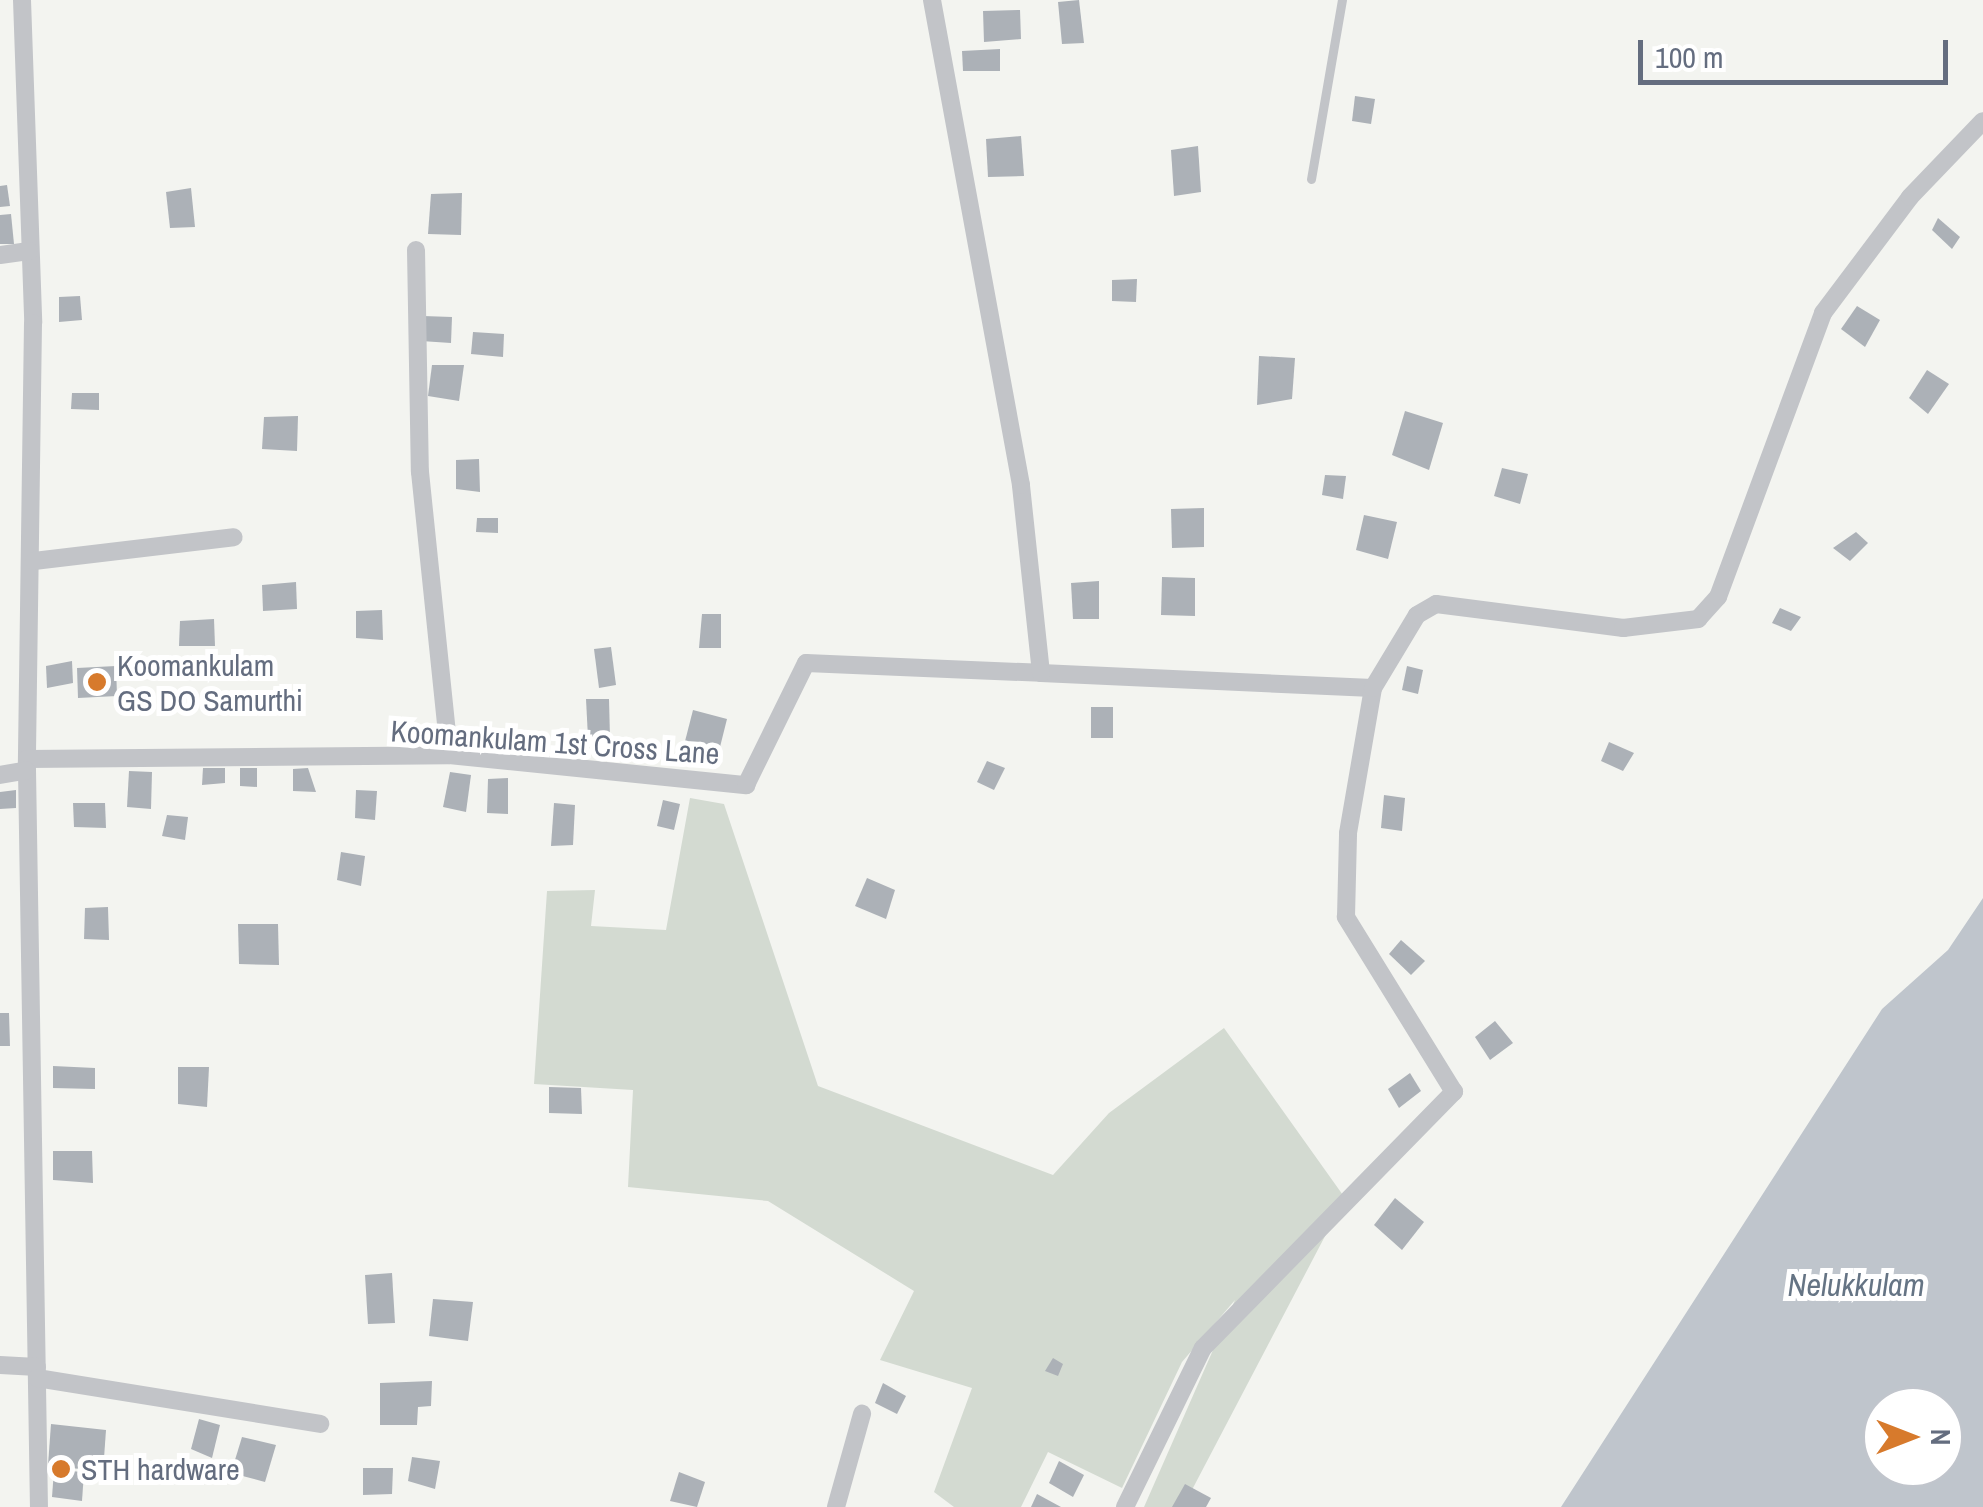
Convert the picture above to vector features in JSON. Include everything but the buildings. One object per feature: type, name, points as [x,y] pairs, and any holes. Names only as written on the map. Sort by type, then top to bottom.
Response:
[{"type":"street","points":[[22,0],[34,562],[27,765],[39,1507]]},
{"type":"street","points":[[932,0],[1018,467],[1041,672],[1373,688]]},
{"type":"street","points":[[1125,1507],[1203,1348],[1454,1092],[1346,917],[1348,833],[1373,688],[1417,615],[1436,604],[1623,628],[1698,619],[1718,597],[1824,313],[1910,197],[1983,122]]},
{"type":"street","points":[[416,250],[420,472],[449,755]]},
{"type":"street","points":[[0,255],[29,252]]},
{"type":"street","points":[[34,562],[234,536]]},
{"type":"street","name":"Koomankulam 1st Cross Lane","points":[[0,775],[27,765],[449,755],[746,785],[806,663],[1041,672]]},
{"type":"street","points":[[0,1365],[320,1424]]},
{"type":"street","points":[[836,1507],[862,1414]]},
{"type":"lane","points":[[1311,179],[1342,0]]},
{"type":"shaded area","points":[[690,798],[724,804],[818,1086],[1053,1175],[1109,1113],[1224,1028],[1345,1198],[1183,1507],[1144,1507],[1235,1300],[1182,1362],[1122,1488],[1048,1452],[1021,1507],[954,1507],[934,1492],[972,1388],[880,1360],[914,1291],[768,1201],[628,1187],[633,1090],[534,1084],[547,891],[595,890],[591,926],[666,930]]},
{"type":"water","name":"Nelukkulam","points":[[1983,898],[1983,1507],[1561,1507],[1882,1009],[1948,950]]},
{"type":"place","name":"Koomankulam GS DO Samurthi","points":[[97,682]]},
{"type":"place","name":"STH hardware","points":[[61,1469]]}]
